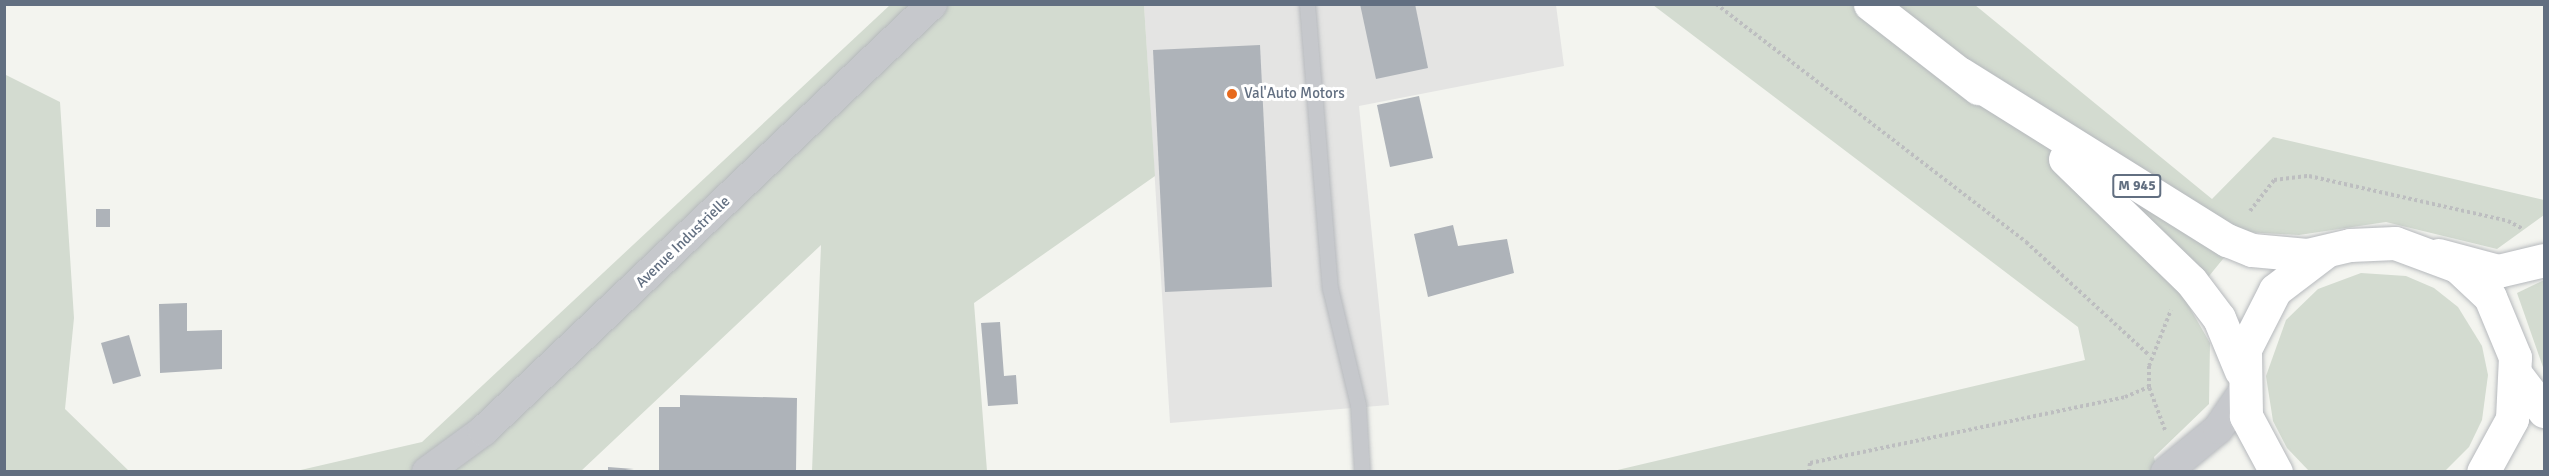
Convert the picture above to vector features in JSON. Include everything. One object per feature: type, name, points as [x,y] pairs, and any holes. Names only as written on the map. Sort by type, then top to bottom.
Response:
[{"type":"main road","name":"M 945","points":[[1870,4],[1961,74],[2140,227],[2207,300],[2242,383]]},
{"type":"main road","name":"M 945","points":[[1961,74],[2227,240],[2281,255],[2329,251]]},
{"type":"main road","points":[[2276,471],[2254,437],[2242,383],[2261,308],[2291,274],[2329,251],[2372,242],[2438,255],[2498,271],[2544,260]]},
{"type":"main road","points":[[2438,255],[2490,297],[2511,336],[2518,377],[2512,419],[2483,471]]},
{"type":"main road","points":[[2518,377],[2544,411]]},
{"type":"street","name":"Avenue Industrielle","points":[[427,471],[483,431],[932,4]]},
{"type":"street","points":[[2166,471],[2218,429],[2242,383]]},
{"type":"lane","points":[[1307,4],[1330,288],[1358,405],[1362,471]]},
{"type":"path","points":[[1716,4],[2026,242],[2150,356],[2149,387],[2125,397],[1810,463],[1809,471]]},
{"type":"shaded area","points":[[890,5],[1144,5],[1155,176],[974,303],[987,471],[812,471],[821,245],[581,471],[292,472],[422,442]]},
{"type":"shaded area","points":[[1144,5],[1556,5],[1564,66],[1359,106],[1389,405],[1170,423]]},
{"type":"shaded area","points":[[1653,5],[1975,5],[2212,199],[2273,137],[2544,200],[2544,215],[2497,249],[2386,222],[2299,235],[2245,232],[2187,303],[2210,343],[2209,404],[2154,457],[2157,471],[1609,472],[2085,360],[2078,327]]},
{"type":"shaded area","points":[[4,74],[60,102],[74,318],[65,409],[129,471],[5,471]]},
{"type":"shaded area","points":[[2361,273],[2406,276],[2434,288],[2458,307],[2482,346],[2488,375],[2482,420],[2469,447],[2445,471],[2309,471],[2287,448],[2273,421],[2266,376],[2286,320],[2318,289]]},
{"type":"shaded area","points":[[2544,280],[2544,370],[2517,293]]},
{"type":"building","points":[[1360,4],[1415,4],[1428,68],[1376,79]]},
{"type":"building","points":[[1260,45],[1272,287],[1165,292],[1153,50]]},
{"type":"building","points":[[1419,96],[1433,158],[1390,167],[1377,105]]},
{"type":"building","points":[[96,209],[110,209],[110,227],[96,227]]},
{"type":"building","points":[[1453,225],[1458,246],[1507,239],[1514,273],[1428,297],[1414,234]]},
{"type":"building","points":[[187,303],[187,331],[222,330],[222,369],[160,373],[159,304]]},
{"type":"building","points":[[1000,322],[1004,376],[1016,375],[1018,404],[988,406],[981,323]]},
{"type":"building","points":[[129,335],[141,376],[113,384],[101,343]]},
{"type":"building","points":[[680,395],[797,398],[796,472],[659,472],[659,407],[680,407]]},
{"type":"building","points":[[608,467],[634,469],[608,472]]},
{"type":"place","name":"Val'Auto Motors","points":[[1232,94]]}]
